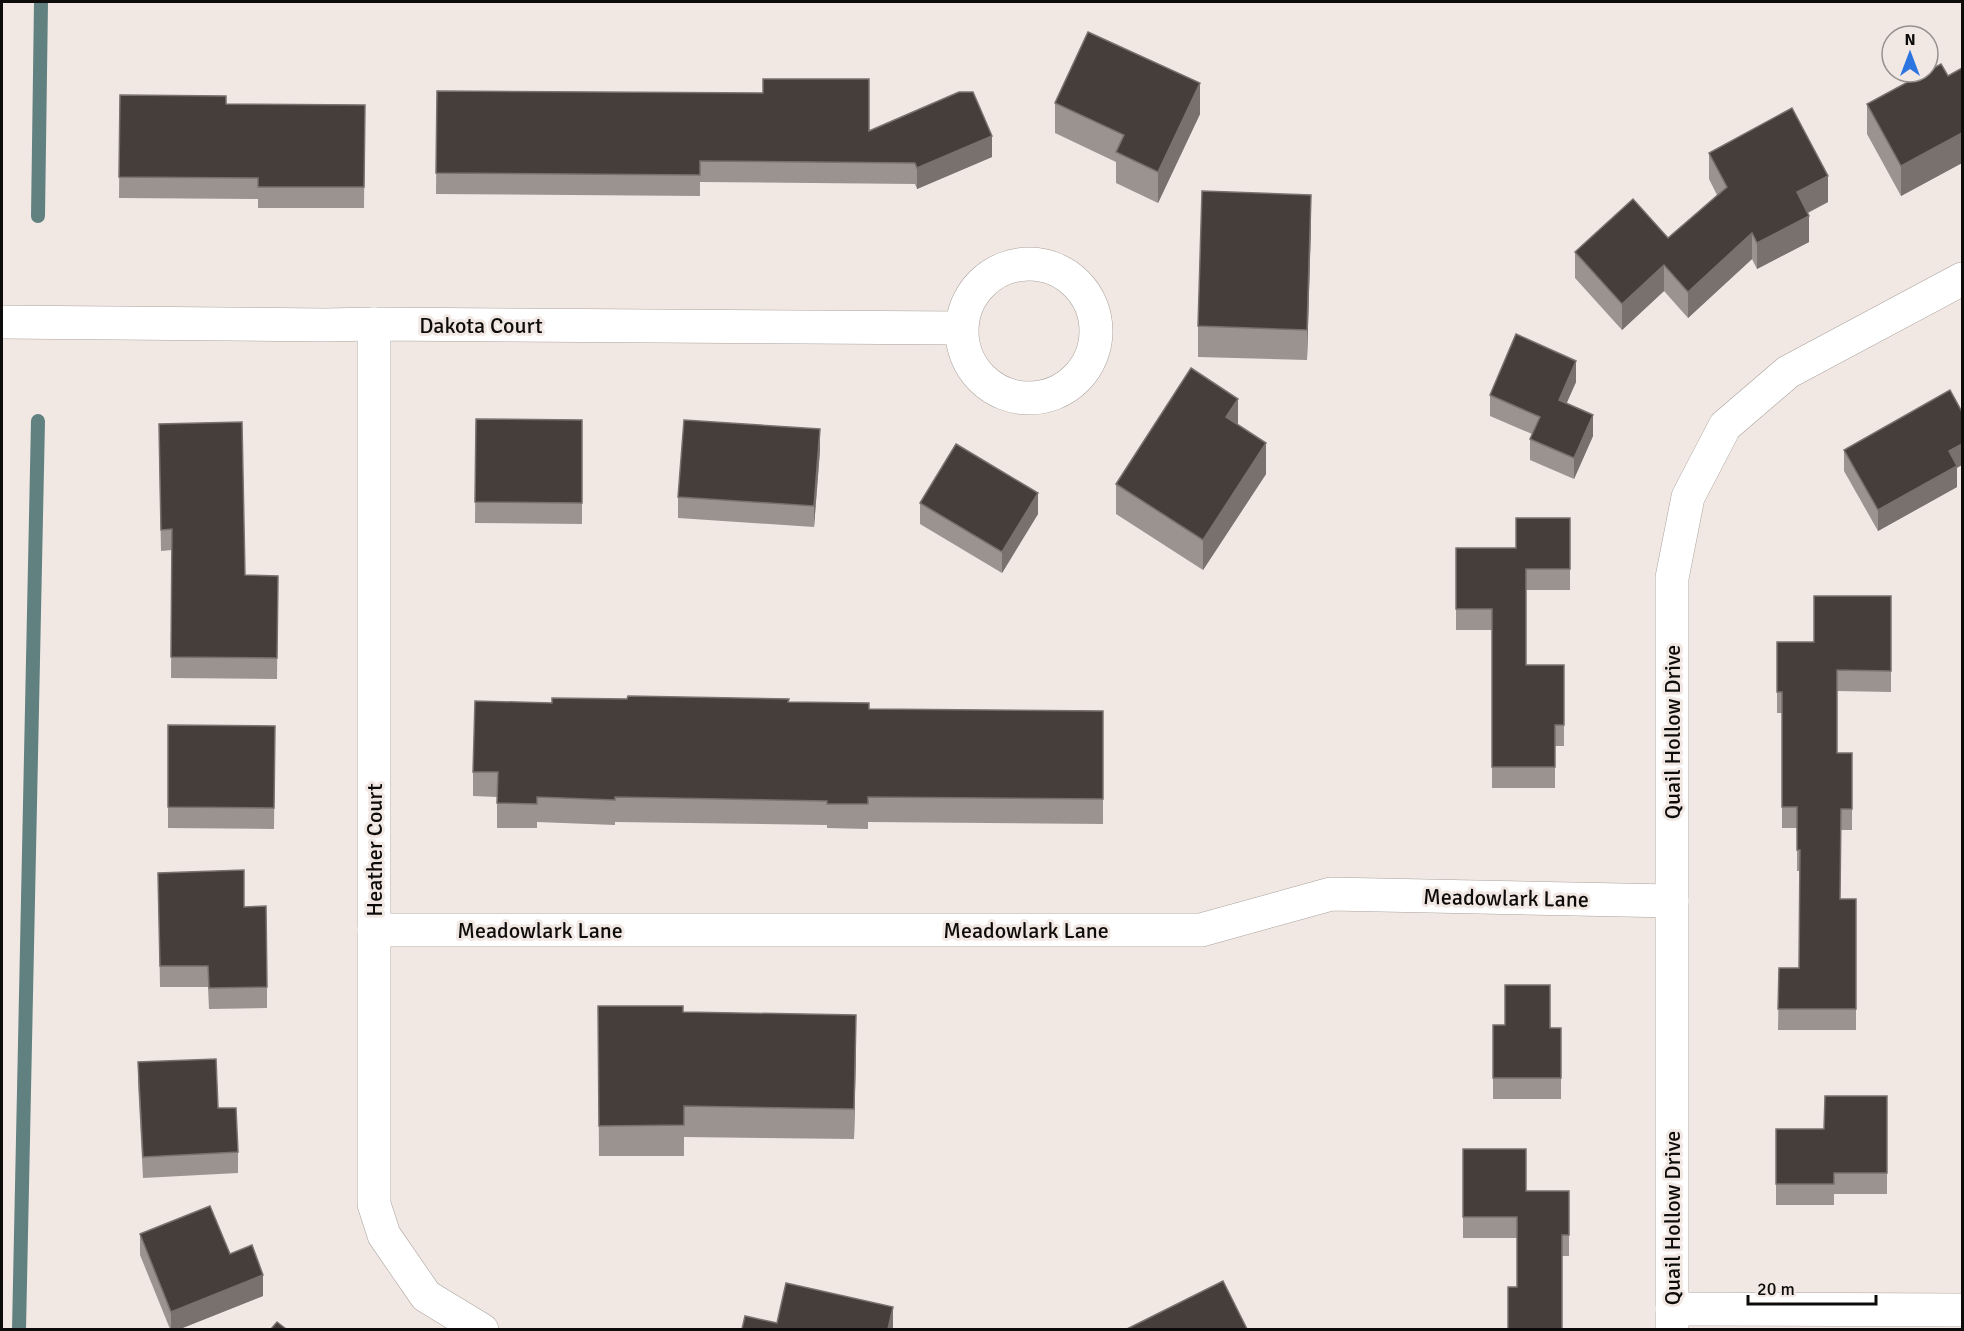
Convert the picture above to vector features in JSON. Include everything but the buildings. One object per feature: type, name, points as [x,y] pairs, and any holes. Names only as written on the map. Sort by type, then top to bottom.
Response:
[{"type":"street","points":[[1016,264],[1039,264],[1061,270],[1079,284],[1091,303],[1098,325],[1095,347],[1087,367],[1072,384],[1053,394],[1031,399],[1009,396],[990,386],[974,370],[964,350],[961,328],[966,306],[977,286],[995,272],[1016,264]]},
{"type":"street","name":"Quail Hollow Drive","points":[[1672,1319],[1672,578],[1688,497],[1725,426],[1788,372],[1962,279]]},
{"type":"street","name":"Dakota Court","points":[[2,322],[325,326],[374,324],[961,328]]},
{"type":"street","name":"Heather Court","points":[[374,324],[374,1204],[384,1235],[426,1296],[482,1329]]},
{"type":"street","name":"Meadowlark Lane","points":[[374,930],[1201,930],[1331,894],[1672,901]]},
{"type":"street","points":[[1672,1319],[1962,1310]]},
{"type":"waterway","points":[[38,216],[41,2]]},
{"type":"waterway","points":[[19,1330],[38,421]]}]
